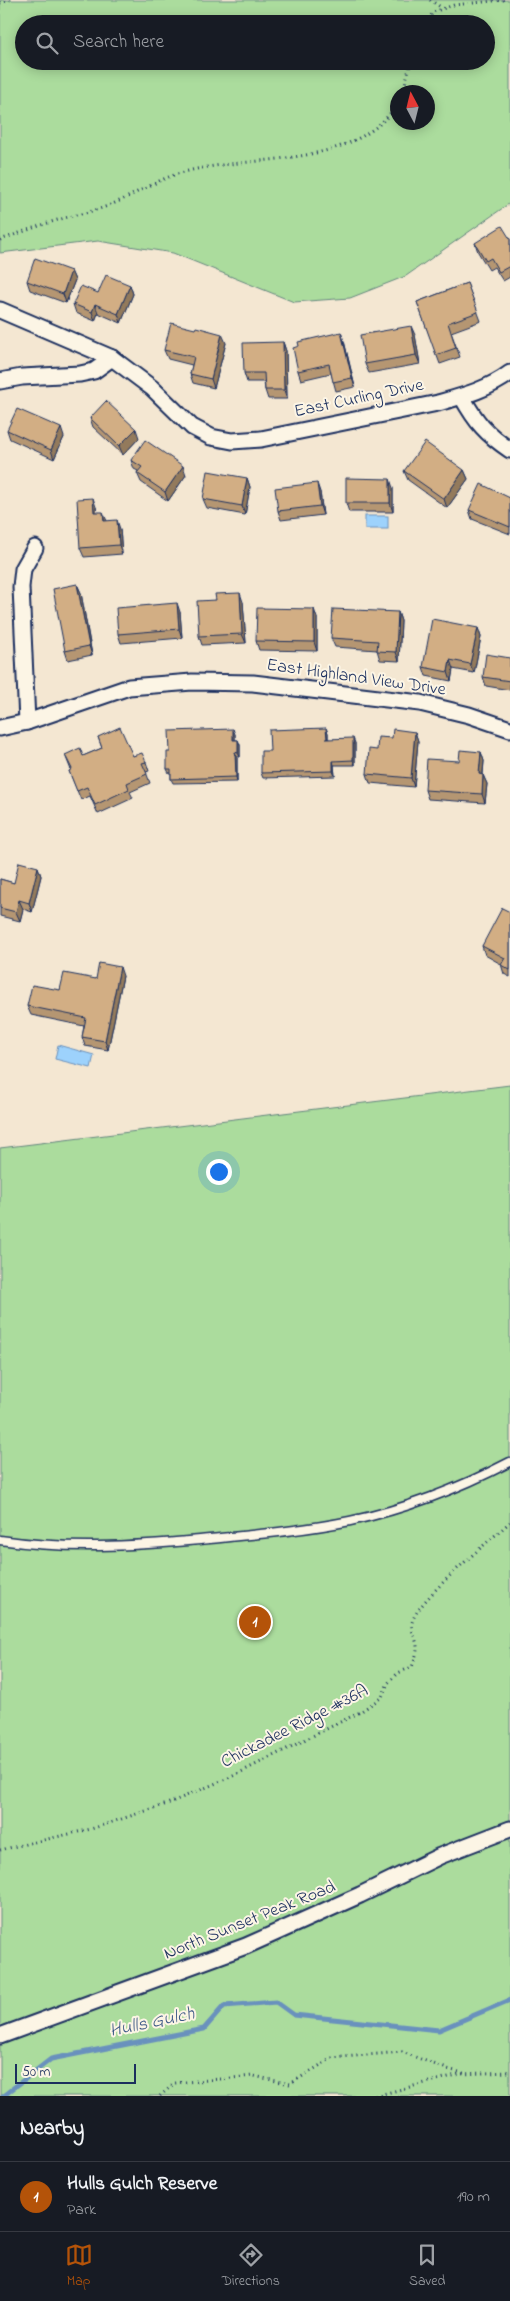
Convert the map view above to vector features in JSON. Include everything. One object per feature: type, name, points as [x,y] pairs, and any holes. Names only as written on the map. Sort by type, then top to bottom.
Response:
[{"type":"street","points":[[0,310],[112,358]]},
{"type":"street","points":[[0,381],[22,377],[80,374],[94,371],[112,358]]},
{"type":"street","name":"East Curling Drive","points":[[112,358],[152,388],[192,427],[211,437],[232,441],[261,438],[462,397],[499,381],[510,373]]},
{"type":"street","points":[[462,397],[477,422],[490,437],[510,450]]},
{"type":"street","points":[[27,722],[21,587],[23,569],[35,548]]},
{"type":"street","name":"East Highland View Drive","points":[[0,728],[27,722],[129,687],[192,682],[253,683],[420,703],[469,715],[510,729]]},
{"type":"street","name":"North Sunset Peak Road","points":[[0,2036],[246,1946],[360,1895],[440,1856],[510,1829]]},
{"type":"lane","points":[[0,1540],[32,1545],[121,1547],[265,1534],[351,1520],[421,1501],[479,1478],[510,1462]]},
{"type":"path","points":[[0,3],[10,0]]},
{"type":"path","points":[[430,0],[443,8]]},
{"type":"path","points":[[431,15],[433,12],[454,4],[504,0]]},
{"type":"path","points":[[404,85],[408,70]]},
{"type":"path","points":[[0,240],[59,219],[106,206],[144,187],[178,174],[224,165],[309,155],[336,148],[366,135],[390,115]]},
{"type":"path","name":"Chickadee Ridge #36A","points":[[0,1850],[91,1829],[166,1804],[233,1776],[360,1712],[382,1697],[388,1683],[398,1673],[412,1667],[417,1650],[417,1642],[412,1633],[412,1622],[424,1604],[510,1522]]},
{"type":"path","points":[[160,2096],[175,2083],[254,2076],[290,2084],[332,2058],[402,2052],[447,2070],[467,2074]]},
{"type":"path","points":[[375,2096],[467,2074],[510,2072]]},
{"type":"green space","points":[[0,0],[510,0],[510,203],[406,276],[350,298],[294,302],[173,253],[98,241],[0,253]]},
{"type":"green space","points":[[510,1085],[510,2096],[0,2096],[0,1148]]},
{"type":"water","points":[[365,516],[388,516],[388,529],[365,529]]},
{"type":"water","points":[[58,1045],[94,1055],[91,1068],[55,1059]]},
{"type":"building","points":[[502,226],[510,239],[510,266],[499,272],[491,258],[486,261],[475,243]]},
{"type":"building","points":[[35,258],[71,271],[63,294],[27,281]]},
{"type":"building","points":[[106,275],[130,285],[118,314],[95,304],[92,312],[73,304],[81,286],[98,293]]},
{"type":"building","points":[[467,283],[478,312],[448,323],[456,348],[436,355],[417,302]]},
{"type":"building","points":[[171,323],[222,334],[211,379],[190,374],[194,357],[164,350]]},
{"type":"building","points":[[411,326],[416,355],[365,364],[360,335]]},
{"type":"building","points":[[341,332],[352,378],[333,382],[329,364],[298,371],[293,348],[299,346],[298,342]]},
{"type":"building","points":[[283,342],[284,390],[265,390],[264,373],[244,373],[243,343]]},
{"type":"building","points":[[106,401],[136,429],[119,446],[90,418]]},
{"type":"building","points":[[17,409],[61,428],[51,450],[7,430]]},
{"type":"building","points":[[145,440],[183,466],[165,492],[137,473],[142,467],[131,460]]},
{"type":"building","points":[[425,442],[464,470],[444,499],[404,471]]},
{"type":"building","points":[[208,471],[247,478],[242,506],[203,499]]},
{"type":"building","points":[[346,478],[390,479],[390,503],[346,503]]},
{"type":"building","points":[[317,483],[320,506],[278,511],[275,488]]},
{"type":"building","points":[[481,484],[510,498],[510,527],[469,510]]},
{"type":"building","points":[[93,498],[94,512],[103,512],[104,521],[117,520],[119,545],[80,548],[77,499]]},
{"type":"building","points":[[77,584],[89,646],[65,651],[53,589]]},
{"type":"building","points":[[240,593],[242,634],[199,636],[197,601],[216,600],[215,594]]},
{"type":"building","points":[[177,603],[179,629],[118,634],[116,608]]},
{"type":"building","points":[[257,608],[314,609],[314,642],[256,641]]},
{"type":"building","points":[[333,609],[398,612],[396,652],[377,651],[378,641],[331,638]]},
{"type":"building","points":[[432,619],[478,628],[470,664],[450,660],[448,672],[423,667]]},
{"type":"building","points":[[486,654],[510,658],[510,681],[483,677]]},
{"type":"building","points":[[120,727],[133,756],[142,753],[146,762],[142,763],[147,774],[127,783],[129,789],[95,805],[87,787],[77,791],[69,771],[72,769],[65,755],[80,748],[83,756],[102,748],[98,737]]},
{"type":"building","points":[[326,728],[327,739],[353,738],[353,760],[333,761],[333,771],[261,773],[261,751],[270,751],[269,730]]},
{"type":"building","points":[[233,729],[233,740],[238,740],[238,753],[235,752],[236,777],[171,779],[171,769],[167,769],[167,752],[170,752],[169,731]]},
{"type":"building","points":[[393,729],[415,732],[411,778],[367,774],[369,749],[377,750],[378,737],[392,738]]},
{"type":"building","points":[[460,750],[481,752],[479,774],[483,775],[482,794],[425,790],[427,759],[459,761]]},
{"type":"building","points":[[19,862],[38,867],[29,903],[19,900],[16,912],[0,908],[0,879],[14,883]]},
{"type":"building","points":[[502,908],[510,912],[510,970],[501,965],[505,958],[482,946]]},
{"type":"building","points":[[99,963],[120,967],[105,1041],[82,1037],[86,1018],[27,1006],[32,985],[60,990],[64,973],[96,979]]},
{"type":"waterway","name":"Hulls Gulch","points":[[3,2096],[51,2059],[204,2029],[224,2006],[276,2002],[294,2015],[439,2030],[510,2000]]},
{"type":"place","name":"Hulls Gulch Reserve","points":[[255,1622]]}]
